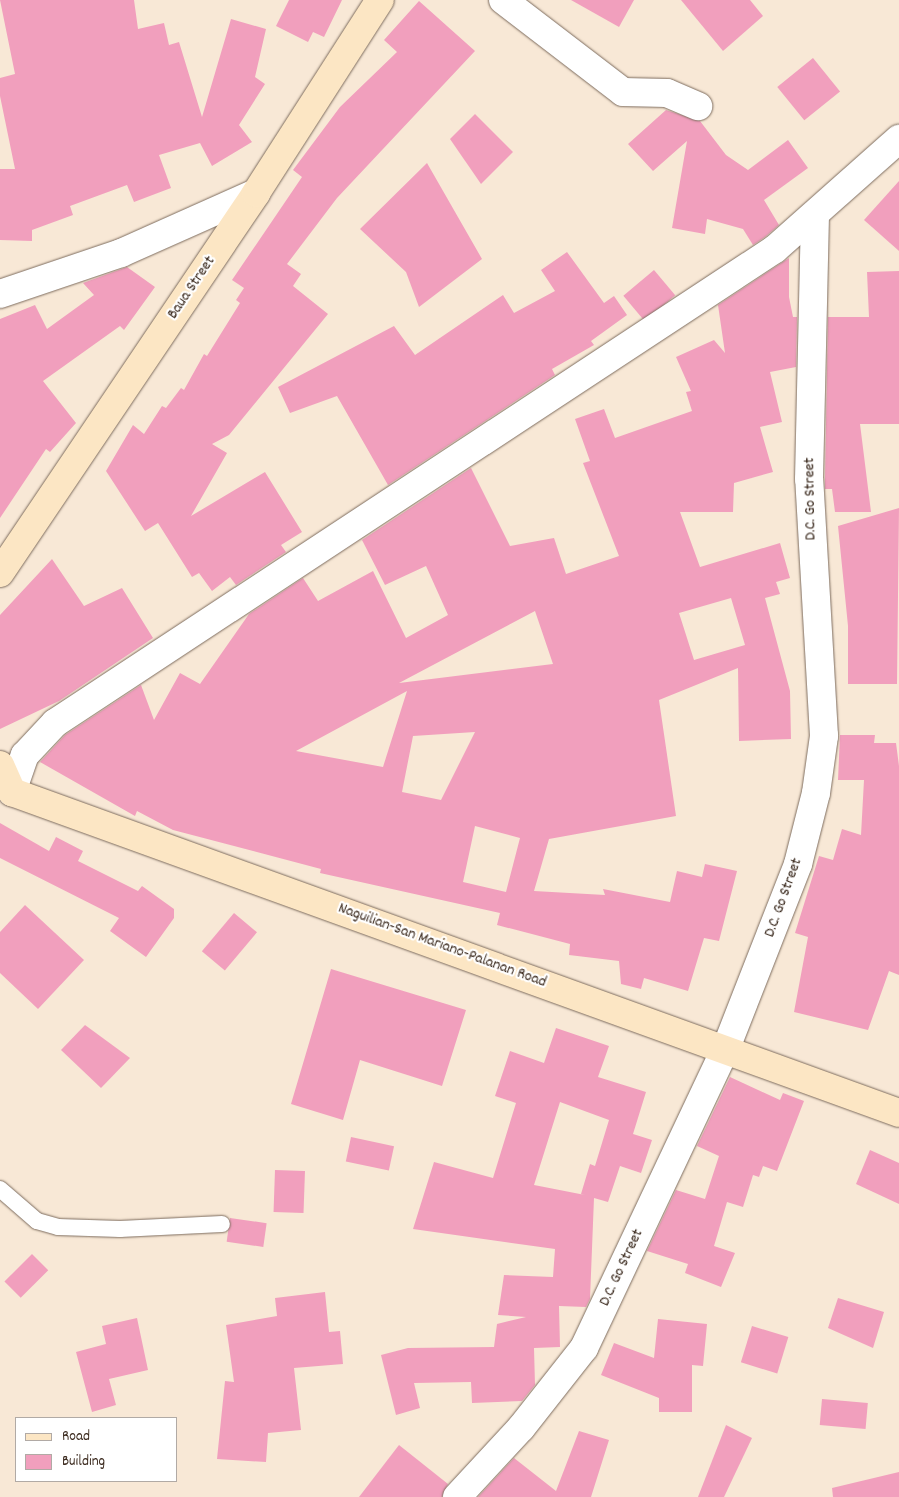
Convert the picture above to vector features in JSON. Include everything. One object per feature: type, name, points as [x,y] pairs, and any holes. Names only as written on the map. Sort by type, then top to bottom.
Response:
[{"type":"main road","name":"Baua Street","points":[[0,573],[256,194],[380,0]]},
{"type":"main road","points":[[0,765],[12,792]]},
{"type":"main road","name":"Naguilian-San Mariano-Palanan Road","points":[[12,792],[726,1048],[899,1113]]},
{"type":"street","points":[[503,0],[623,92],[668,93],[698,106]]},
{"type":"street","points":[[12,792],[25,755],[55,723],[600,367],[775,249],[899,139]]},
{"type":"street","points":[[0,294],[121,253],[256,194]]},
{"type":"street","name":"D.C. Go Street","points":[[457,1497],[520,1428],[584,1348],[726,1048],[798,864],[816,793],[824,736],[809,479],[815,215]]},
{"type":"lane","points":[[0,1189],[37,1221],[58,1226],[120,1229],[222,1224]]},
{"type":"building","points":[[0,0],[134,0],[138,29],[164,23],[169,45],[179,42],[202,117],[231,19],[266,29],[255,77],[265,84],[239,125],[252,142],[212,166],[200,143],[159,155],[171,188],[134,202],[127,185],[70,206],[73,215],[32,230],[32,241],[0,240],[0,169],[15,169],[0,96],[0,78],[15,74]]},
{"type":"building","points":[[289,0],[342,0],[324,37],[313,32],[308,42],[276,26]]},
{"type":"building","points":[[571,0],[634,0],[619,27]]},
{"type":"building","points":[[681,0],[750,0],[763,16],[723,51]]},
{"type":"building","points":[[419,1],[475,51],[337,198],[287,264],[301,274],[293,286],[328,314],[229,435],[212,444],[227,453],[191,516],[265,472],[302,532],[281,545],[286,552],[236,585],[230,577],[212,591],[199,573],[192,577],[158,523],[145,531],[106,471],[133,425],[144,434],[162,406],[166,408],[181,388],[184,390],[204,354],[207,356],[240,303],[236,300],[244,288],[232,280],[302,177],[293,170],[340,107],[397,52],[384,40]]},
{"type":"building","points":[[813,58],[840,91],[804,120],[777,87]]},
{"type":"building","points":[[666,110],[700,121],[726,155],[748,170],[788,140],[808,168],[764,200],[779,225],[753,245],[743,229],[707,219],[705,234],[672,228],[687,141],[653,171],[628,144]]},
{"type":"building","points":[[475,114],[513,152],[481,184],[450,139]]},
{"type":"building","points":[[427,163],[482,259],[419,307],[406,272],[360,229]]},
{"type":"building","points":[[899,181],[899,251],[864,220]]},
{"type":"building","points":[[567,252],[604,303],[614,296],[627,315],[591,341],[594,345],[552,369],[555,375],[388,485],[337,396],[290,413],[278,387],[394,326],[415,355],[503,295],[514,313],[555,291],[541,270]]},
{"type":"building","points":[[789,258],[789,297],[793,317],[797,317],[796,367],[770,372],[782,422],[760,427],[773,472],[734,483],[733,512],[680,512],[700,567],[780,543],[790,578],[776,582],[780,594],[765,598],[790,691],[791,739],[739,741],[738,668],[659,700],[676,816],[549,839],[534,891],[605,895],[603,889],[670,902],[677,871],[702,877],[705,864],[737,871],[719,941],[704,938],[688,991],[644,978],[641,989],[621,984],[619,961],[569,955],[570,944],[497,925],[500,913],[320,873],[321,869],[173,830],[137,811],[135,816],[40,762],[65,735],[141,685],[154,720],[180,673],[200,684],[249,614],[303,578],[318,601],[373,571],[406,638],[448,615],[426,566],[385,585],[362,540],[471,468],[510,546],[554,538],[566,574],[619,556],[583,463],[590,461],[575,419],[604,409],[615,438],[692,411],[686,392],[691,391],[676,357],[714,340],[725,353],[718,305]],"holes":[[[731,598],[745,645],[694,660],[679,613]],[[535,611],[553,664],[399,683]],[[407,691],[383,767],[296,751]],[[475,732],[441,800],[402,792],[413,736]],[[475,826],[520,838],[506,892],[463,882]]]},
{"type":"building","points":[[127,267],[155,287],[124,330],[120,326],[43,381],[76,423],[50,452],[46,449],[0,518],[0,319],[35,305],[47,329],[94,295],[83,283]]},
{"type":"building","points":[[654,270],[675,295],[645,321],[623,296]]},
{"type":"building","points":[[899,271],[899,424],[860,424],[871,512],[835,512],[832,489],[825,489],[828,317],[869,317],[867,272]]},
{"type":"building","points":[[899,508],[897,684],[848,684],[848,626],[838,526]]},
{"type":"building","points":[[52,559],[84,606],[122,588],[153,638],[59,701],[0,729],[0,615]]},
{"type":"building","points":[[840,735],[875,735],[874,743],[896,743],[899,766],[899,975],[889,971],[868,1030],[794,1012],[808,937],[795,933],[819,856],[833,860],[842,829],[861,835],[864,780],[838,780]]},
{"type":"building","points":[[0,823],[49,851],[56,837],[83,851],[78,861],[138,891],[142,886],[174,909],[174,918],[146,957],[110,931],[119,918],[0,858]]},
{"type":"building","points":[[25,905],[84,960],[38,1009],[0,973],[0,932]]},
{"type":"building","points":[[234,913],[257,932],[225,971],[202,951]]},
{"type":"building","points":[[331,969],[466,1010],[442,1086],[360,1060],[343,1120],[291,1104]]},
{"type":"building","points":[[85,1025],[130,1058],[101,1088],[61,1050]]},
{"type":"building","points":[[556,1028],[609,1046],[598,1077],[646,1092],[633,1134],[652,1140],[641,1173],[620,1166],[608,1202],[594,1198],[590,1299],[586,1307],[559,1306],[560,1347],[534,1348],[535,1385],[522,1401],[472,1403],[471,1382],[414,1383],[420,1408],[396,1415],[381,1355],[408,1348],[494,1347],[497,1324],[526,1317],[498,1315],[504,1275],[553,1277],[555,1249],[413,1229],[434,1162],[493,1178],[516,1103],[495,1096],[510,1051],[544,1063]],"holes":[[[560,1102],[609,1120],[595,1166],[590,1164],[581,1194],[585,1195],[534,1185]]]},
{"type":"building","points":[[730,1077],[780,1100],[783,1093],[804,1101],[777,1171],[763,1166],[759,1177],[753,1175],[743,1207],[727,1202],[714,1246],[735,1253],[721,1287],[685,1273],[688,1264],[647,1251],[676,1190],[705,1199],[719,1156],[697,1146]]},
{"type":"building","points":[[351,1137],[394,1146],[389,1171],[346,1161]]},
{"type":"building","points":[[870,1150],[899,1163],[899,1204],[856,1184]]},
{"type":"building","points":[[275,1170],[305,1171],[304,1213],[274,1212]]},
{"type":"building","points":[[230,1218],[267,1223],[263,1247],[227,1242]]},
{"type":"building","points":[[32,1254],[48,1270],[21,1298],[4,1282]]},
{"type":"building","points":[[325,1292],[329,1332],[340,1331],[343,1364],[294,1368],[301,1430],[268,1433],[266,1462],[217,1459],[225,1381],[234,1382],[226,1325],[277,1316],[275,1298]]},
{"type":"building","points":[[838,1298],[884,1312],[873,1348],[828,1328]]},
{"type":"building","points":[[137,1318],[148,1370],[109,1379],[116,1405],[92,1412],[76,1352],[106,1344],[102,1326]]},
{"type":"building","points":[[658,1319],[707,1324],[703,1366],[692,1365],[692,1412],[659,1412],[659,1398],[601,1375],[614,1343],[654,1358]]},
{"type":"building","points":[[752,1326],[788,1337],[777,1373],[741,1362]]},
{"type":"building","points":[[822,1399],[868,1403],[866,1429],[820,1425]]},
{"type":"building","points":[[726,1425],[752,1438],[724,1497],[698,1497]]},
{"type":"building","points":[[579,1431],[609,1440],[591,1497],[478,1497],[514,1458],[556,1491]]},
{"type":"building","points":[[399,1445],[448,1484],[442,1497],[359,1497]]},
{"type":"building","points":[[899,1472],[899,1497],[833,1497],[832,1488]]}]
